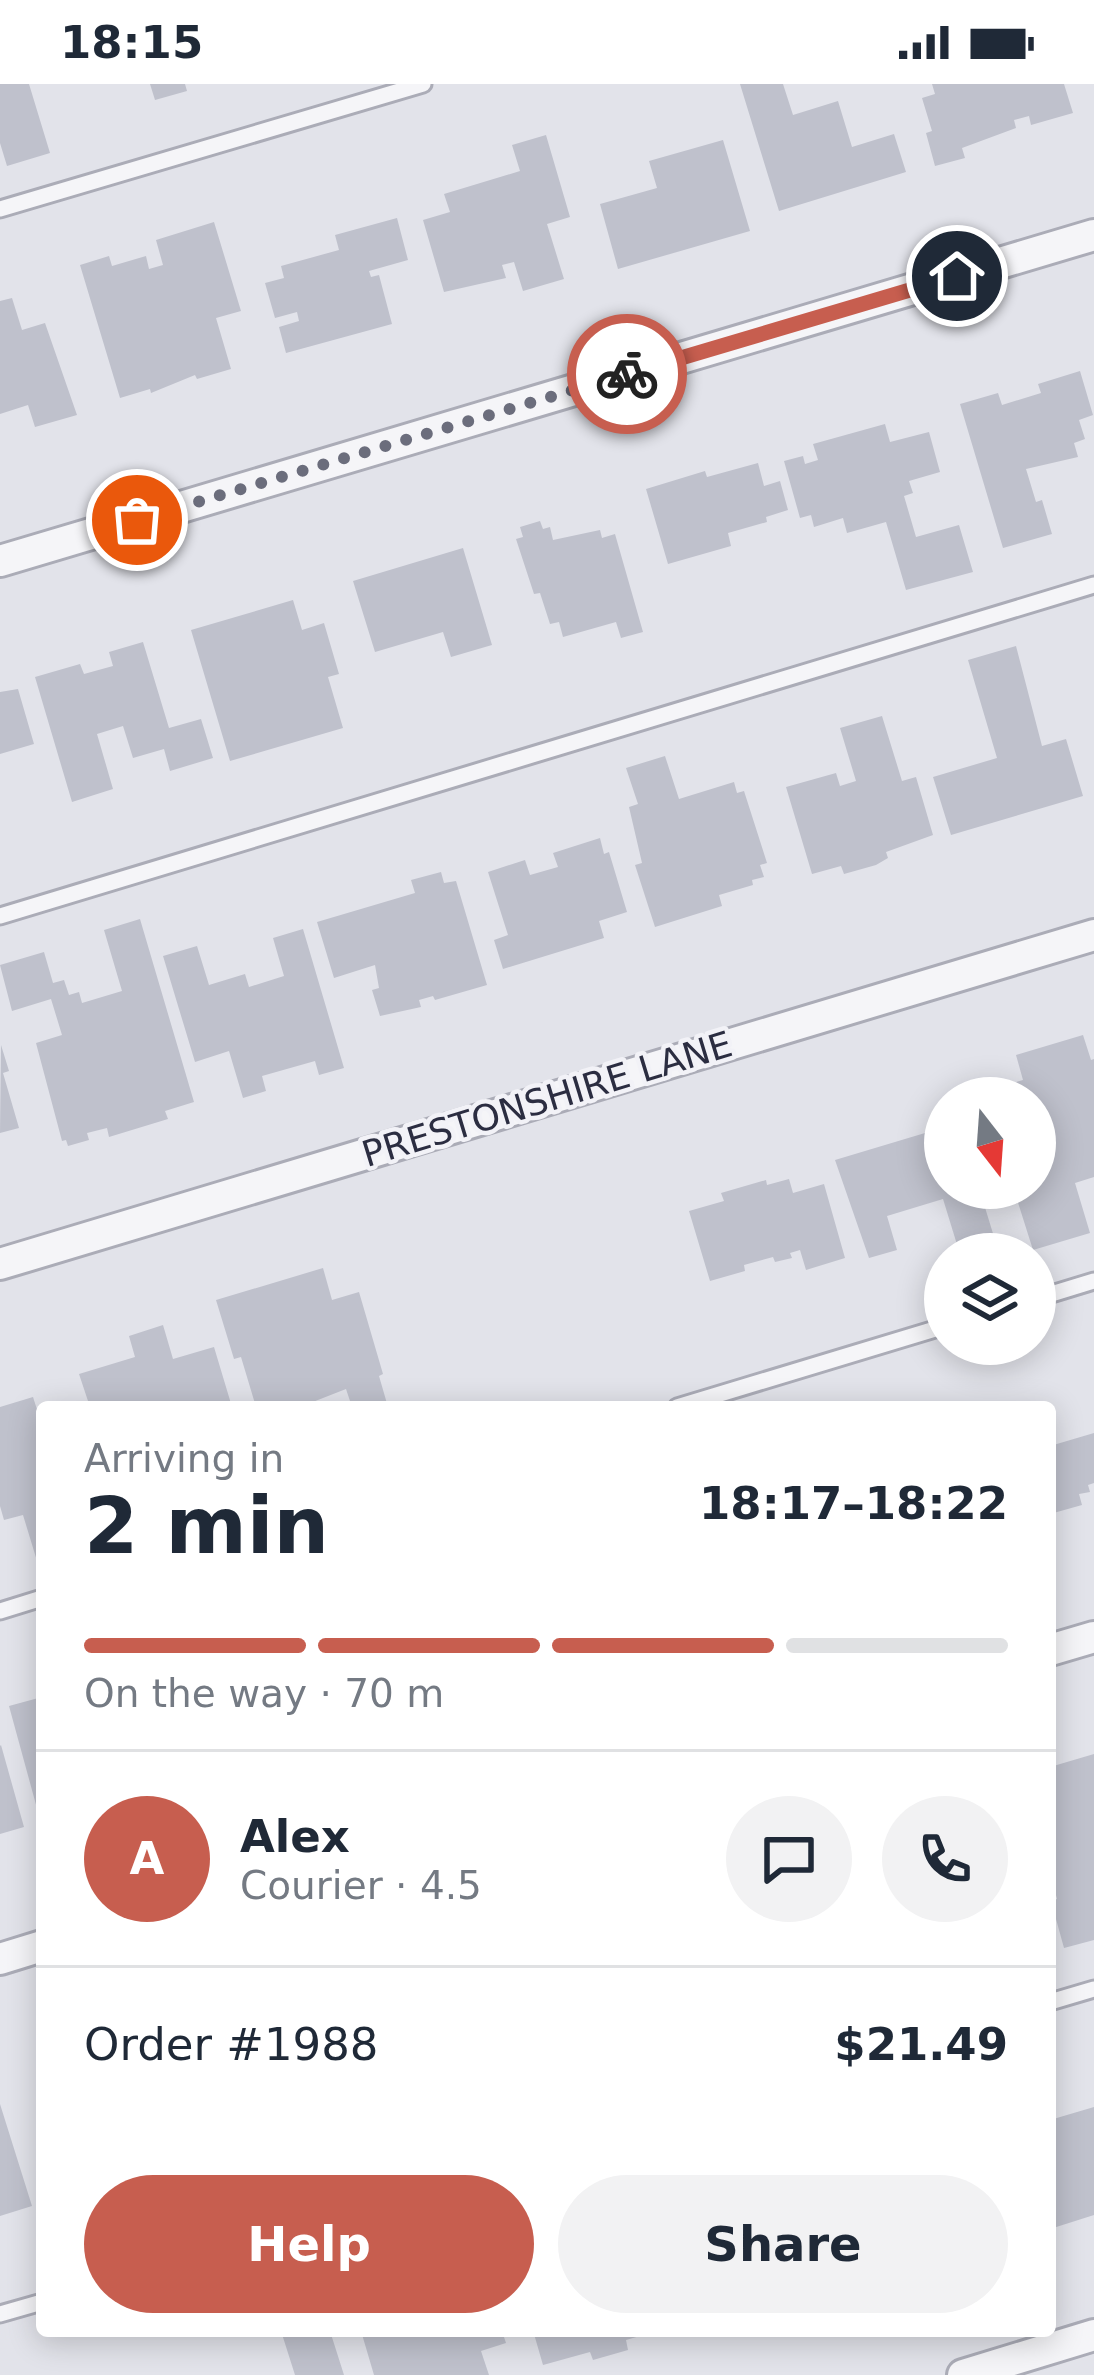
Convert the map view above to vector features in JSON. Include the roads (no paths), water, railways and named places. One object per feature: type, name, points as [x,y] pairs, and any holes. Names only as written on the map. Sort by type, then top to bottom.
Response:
[{"type":"street","points":[[0,561],[1094,235]]},
{"type":"street","name":"PRESTONSHIRE LANE","points":[[0,1264],[1094,935]]},
{"type":"street","points":[[1056,1648],[1094,1637]]},
{"type":"street","points":[[0,1959],[36,1948]]},
{"type":"street","points":[[963,2375],[1094,2335]]},
{"type":"lane","points":[[0,209],[423,84]]},
{"type":"lane","points":[[0,916],[1094,586]]},
{"type":"lane","points":[[1056,1293],[1094,1281]]},
{"type":"lane","points":[[697,1401],[924,1332]]},
{"type":"lane","points":[[0,1611],[36,1600]]},
{"type":"lane","points":[[1056,2000],[1094,1989]]},
{"type":"lane","points":[[0,2314],[36,2304]]}]
